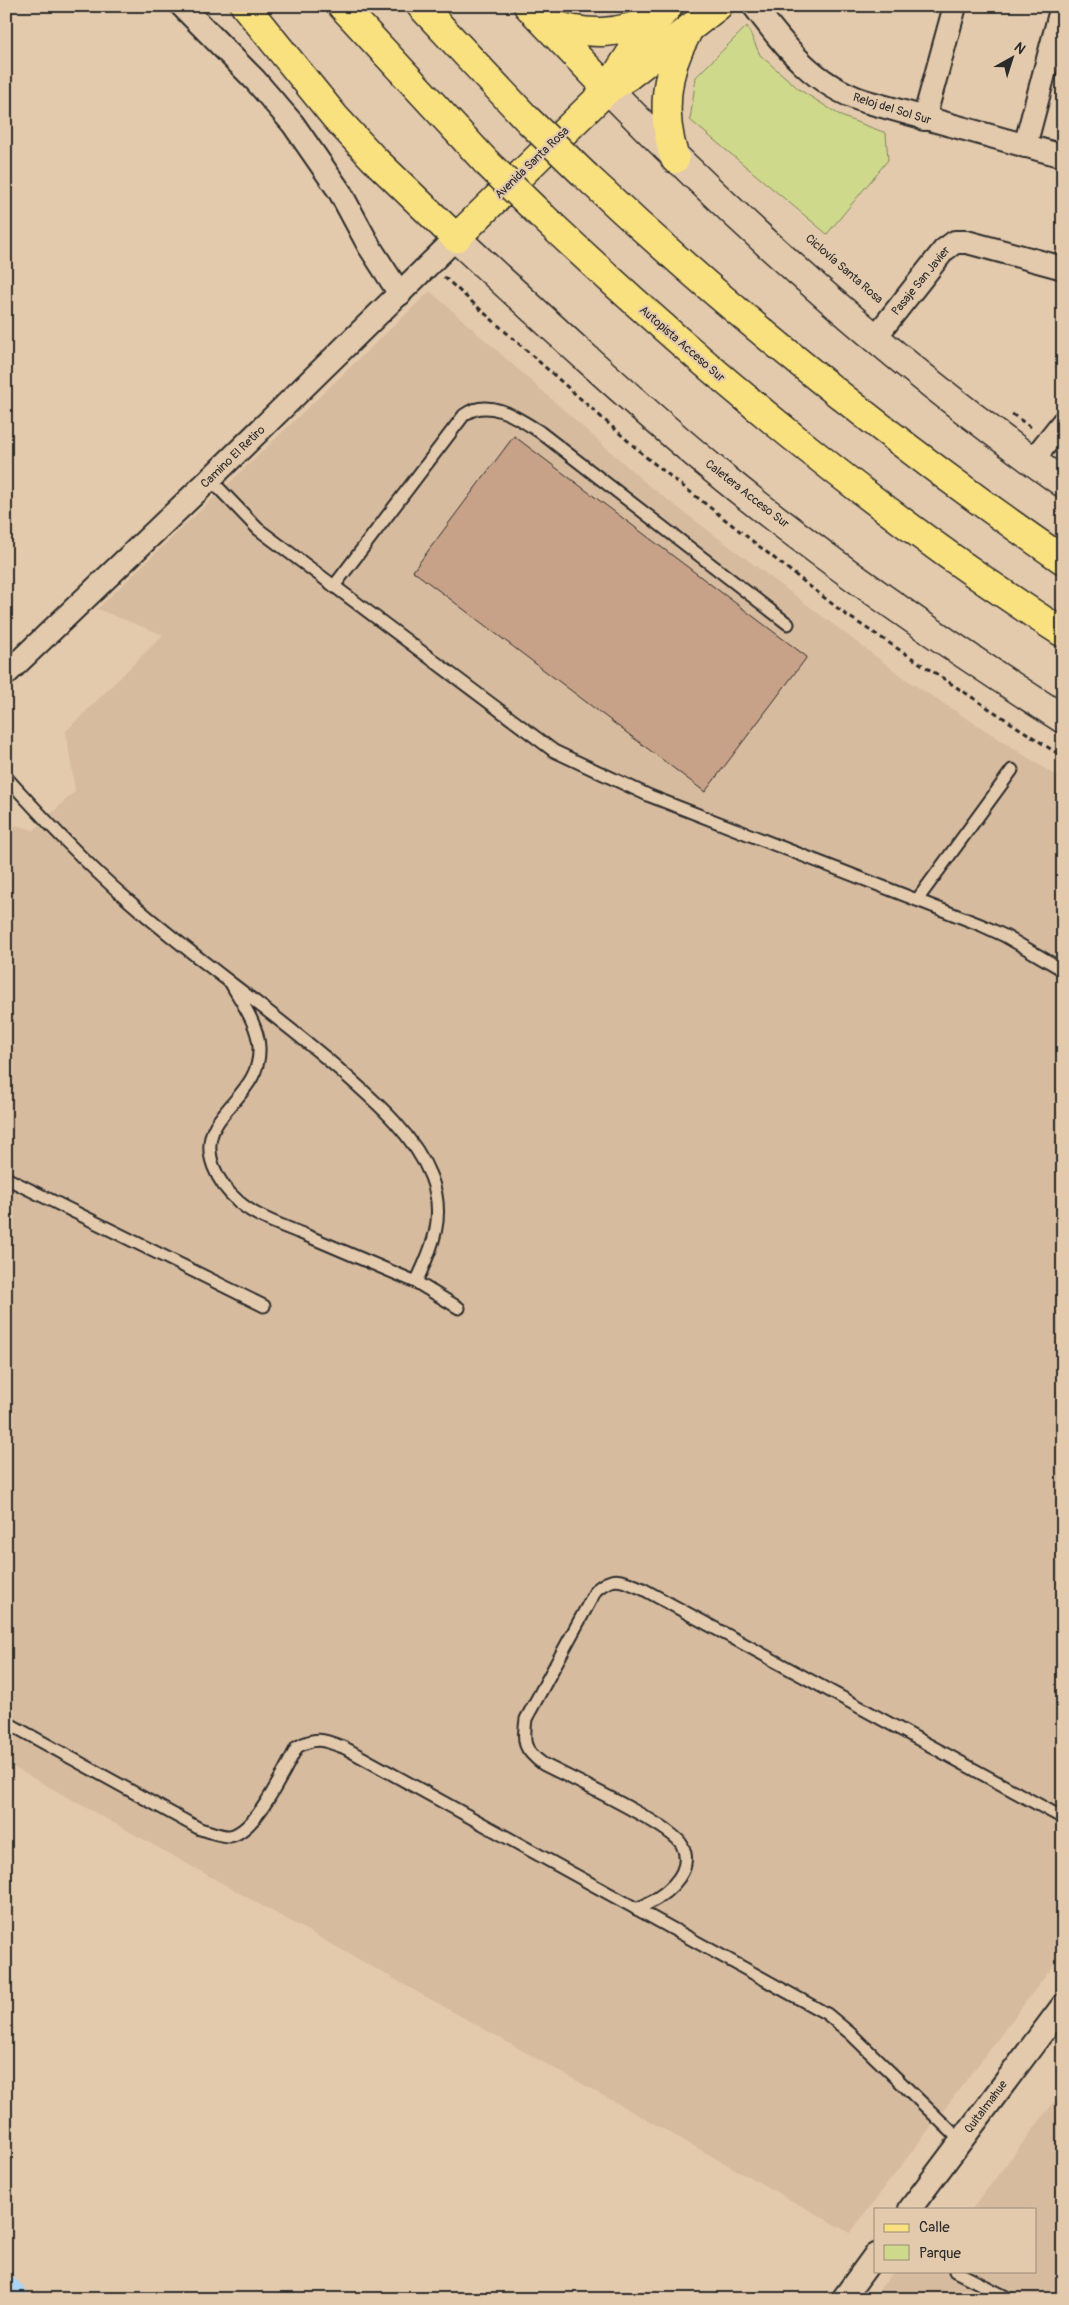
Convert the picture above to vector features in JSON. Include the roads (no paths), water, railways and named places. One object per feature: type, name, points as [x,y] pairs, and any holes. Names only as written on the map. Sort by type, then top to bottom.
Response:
[{"type":"main road","points":[[245,6],[335,117],[373,158],[456,238]]},
{"type":"main road","name":"Autopista Acceso Sur","points":[[342,6],[487,163],[542,217],[680,344],[822,460],[939,548],[1063,633]]},
{"type":"main road","points":[[421,6],[528,120],[586,176],[658,243],[784,353],[923,461],[1063,560]]},
{"type":"main road","name":"Avenida Santa Rosa","points":[[456,238],[608,89],[718,6]]},
{"type":"main road","points":[[537,14],[574,30],[600,33],[629,29],[663,12]]},
{"type":"main road","name":"Avenida Santa Rosa","points":[[608,89],[632,49],[663,12]]},
{"type":"main road","points":[[537,14],[675,158],[771,248],[874,339],[1032,462],[1063,483]]},
{"type":"main road","points":[[675,158],[666,123],[666,98],[673,62],[688,30]]},
{"type":"main road","name":"Caletera Acceso Sur","points":[[456,238],[597,369],[725,478],[889,601],[1063,720]]},
{"type":"street","points":[[182,6],[255,80],[293,124],[340,192],[369,246],[400,294]]},
{"type":"street","name":"Reloj del Sol Sur","points":[[754,6],[796,57],[822,81],[849,96],[924,119],[1063,156]]},
{"type":"street","points":[[924,119],[955,6]]},
{"type":"street","points":[[1025,146],[1062,6]]},
{"type":"street","name":"Camino El Retiro","points":[[6,674],[210,479],[456,238]]},
{"type":"street","name":"Pasaje San Javier","points":[[874,339],[944,250],[955,242],[967,242],[1063,268]]},
{"type":"street","points":[[1032,462],[1063,422]]},
{"type":"street","name":"Quitalmahue","points":[[911,2208],[1063,2005]]},
{"type":"street","points":[[843,2299],[874,2256]]},
{"type":"lane","points":[[334,586],[464,415],[472,409],[481,407],[513,415],[540,432],[788,624]]},
{"type":"lane","points":[[210,479],[258,529],[554,750],[650,796],[1005,936],[1063,970]]},
{"type":"lane","points":[[917,900],[1012,770]]},
{"type":"lane","points":[[6,777],[37,811],[128,900],[294,1030],[371,1098],[409,1139],[431,1177],[438,1206],[437,1229],[416,1282]]},
{"type":"lane","points":[[230,981],[254,1027],[259,1047],[256,1066],[248,1088],[215,1126],[210,1149],[212,1167],[240,1203],[255,1212],[416,1282],[459,1308]]},
{"type":"lane","points":[[6,1178],[264,1306]]},
{"type":"lane","points":[[636,1909],[656,1901],[680,1877],[685,1858],[682,1844],[658,1824],[543,1764],[530,1754],[524,1741],[526,1719],[596,1590],[607,1581],[620,1580],[641,1588],[1063,1818]]},
{"type":"lane","points":[[6,1722],[200,1828],[230,1836],[242,1831],[255,1819],[297,1747],[308,1741],[322,1739],[345,1748],[827,2014],[851,2034],[960,2141]]},
{"type":"lane","points":[[957,2272],[1010,2299]]},
{"type":"waterway","points":[[6,2284],[19,2299]]}]
